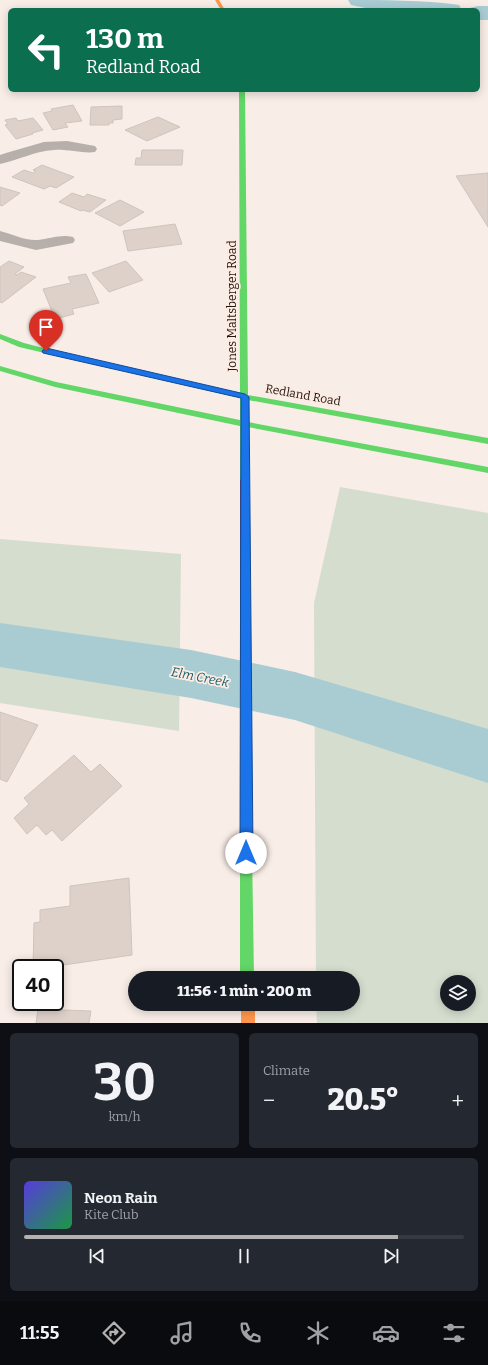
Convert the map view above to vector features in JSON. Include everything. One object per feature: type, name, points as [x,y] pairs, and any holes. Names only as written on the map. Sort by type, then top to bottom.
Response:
[{"type":"main road","name":"Jones Maltsberger Road","points":[[242,92],[245,397],[247,971]]},
{"type":"main road","name":"Redland Road","points":[[0,336],[22,344],[70,357],[245,397],[488,441]]},
{"type":"main road","points":[[0,368],[55,384],[245,424],[488,470]]},
{"type":"main road","points":[[248,1011],[248,1023]]},
{"type":"street","points":[[0,160],[18,153],[68,144],[90,149]]},
{"type":"street","points":[[0,236],[14,241],[36,245],[67,240]]},
{"type":"green space","points":[[340,487],[488,513],[488,1023],[317,1023],[316,1011],[360,1011],[360,971],[316,971],[314,603]]},
{"type":"green space","points":[[0,539],[181,554],[179,731],[0,703]]},
{"type":"building","points":[[73,105],[82,121],[65,123],[68,127],[53,130],[43,113],[52,111],[51,109]]},
{"type":"building","points":[[122,106],[122,119],[113,120],[113,123],[109,123],[109,125],[90,125],[91,107]]},
{"type":"building","points":[[158,117],[180,127],[147,141],[125,130]]},
{"type":"building","points":[[16,118],[18,121],[33,118],[43,130],[16,139],[5,125],[8,124],[5,120]]},
{"type":"building","points":[[142,150],[183,150],[182,165],[135,165],[136,158],[141,158]]},
{"type":"building","points":[[42,165],[74,177],[56,188],[50,186],[44,189],[12,177],[24,170],[33,173],[36,171],[33,170]]},
{"type":"building","points":[[488,173],[488,227],[456,176]]},
{"type":"building","points":[[0,187],[20,193],[2,206],[0,205]]},
{"type":"building","points":[[72,193],[84,197],[87,194],[106,200],[90,212],[81,211],[59,202]]},
{"type":"building","points":[[120,200],[144,212],[120,226],[95,213]]},
{"type":"building","points":[[175,224],[182,244],[128,251],[123,231]]},
{"type":"building","points":[[9,261],[24,267],[15,274],[17,275],[21,272],[36,277],[2,303],[0,302],[0,267]]},
{"type":"building","points":[[126,261],[143,280],[109,292],[92,273]]},
{"type":"building","points":[[86,274],[99,303],[72,309],[74,314],[55,319],[43,289],[71,283],[68,277]]},
{"type":"building","points":[[0,712],[38,725],[7,782],[0,779]]},
{"type":"building","points":[[74,755],[91,772],[100,764],[122,786],[62,841],[52,830],[46,835],[37,825],[27,834],[14,818],[29,804],[24,798]]},
{"type":"building","points":[[129,878],[132,955],[64,965],[64,959],[33,959],[34,923],[40,922],[40,910],[70,906],[70,886]]},
{"type":"building","points":[[38,1011],[91,1011],[89,1023],[36,1023]]},
{"type":"waterway","points":[[359,0],[433,8]]},
{"type":"waterway","points":[[480,13],[488,13]]},
{"type":"waterway","name":"Elm Creek","points":[[0,645],[191,674],[295,696],[488,756]]},
{"type":"traffic: fast","points":[[242,92],[244,480]]},
{"type":"traffic: fast","points":[[0,336],[22,345],[70,357],[245,397],[488,441]]},
{"type":"traffic: fast","points":[[0,368],[55,384],[245,424],[488,470]]},
{"type":"traffic: fast","points":[[246,849],[247,971]]},
{"type":"traffic: slow","points":[[217,0],[222,8]]},
{"type":"traffic: slow","points":[[245,668],[246,849]]},
{"type":"traffic: slow","points":[[248,1011],[248,1023]]},
{"type":"traffic: jam","points":[[244,480],[245,668]]},
{"type":"route","points":[[46,351],[245,397],[246,853]]}]
